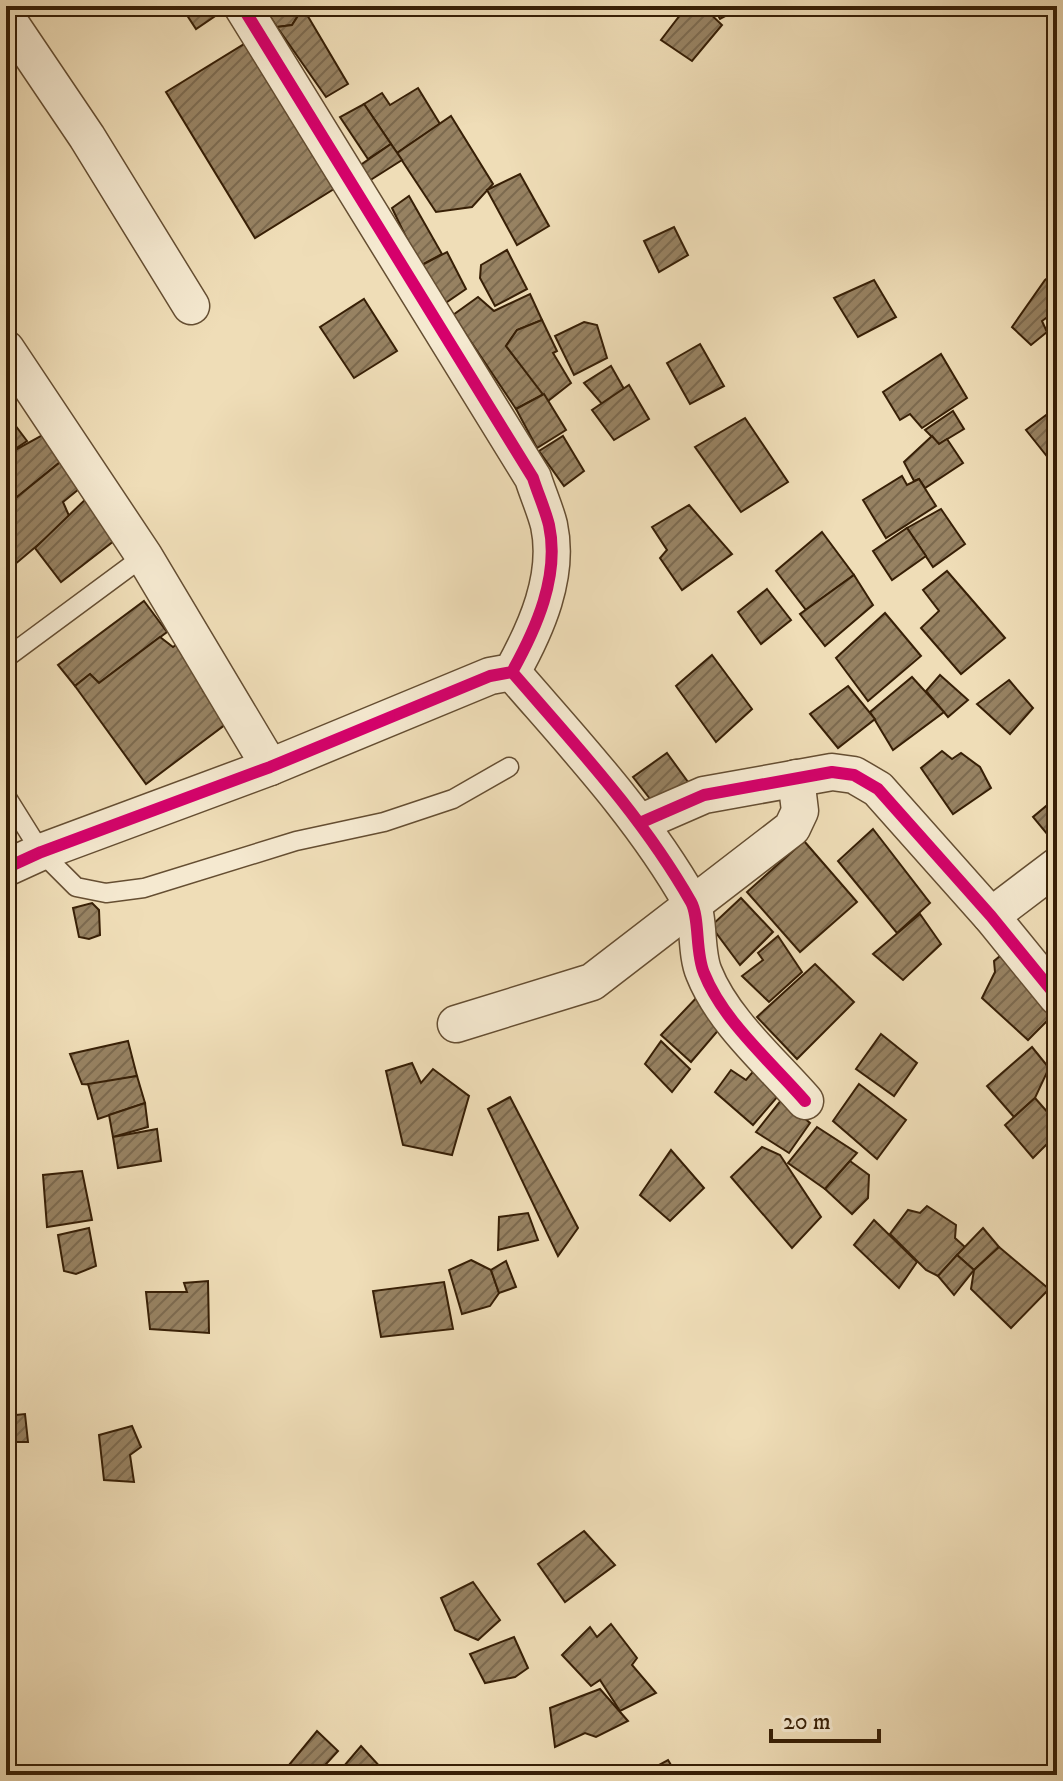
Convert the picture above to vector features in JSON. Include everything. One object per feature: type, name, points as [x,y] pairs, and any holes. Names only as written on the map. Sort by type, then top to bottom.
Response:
[{"type":"street","points":[[242,6],[533,478],[550,527],[549,580],[535,630],[512,672]]},
{"type":"street","points":[[6,17],[87,137],[191,306]]},
{"type":"street","points":[[6,349],[144,556],[270,767]]},
{"type":"street","points":[[6,868],[41,852],[270,767],[490,676],[512,672]]},
{"type":"street","points":[[512,672],[642,822],[693,906],[696,943],[704,973],[720,1003],[805,1101]]},
{"type":"street","points":[[642,822],[704,795],[832,772],[854,775],[878,789],[991,916],[1057,997]]},
{"type":"street","points":[[456,1024],[592,982],[792,828],[800,811],[796,778]]},
{"type":"street","points":[[991,916],[1057,866]]},
{"type":"lane","points":[[6,658],[144,556]]},
{"type":"lane","points":[[6,796],[41,852],[76,887],[106,893],[144,888],[296,841],[384,822],[453,799],[509,767]]},
{"type":"building","points":[[181,6],[230,6],[196,29]]},
{"type":"building","points":[[263,6],[303,8],[292,25],[277,27]]},
{"type":"building","points":[[687,6],[702,6],[722,25],[692,61],[661,40]]},
{"type":"building","points":[[713,6],[744,6],[720,19]]},
{"type":"building","points":[[303,8],[348,84],[326,97],[277,27],[292,25]]},
{"type":"building","points":[[254,38],[342,184],[255,238],[166,92]]},
{"type":"building","points":[[418,88],[440,124],[397,153],[364,104],[382,93],[390,105]]},
{"type":"building","points":[[364,104],[391,144],[368,159],[340,117]]},
{"type":"building","points":[[451,116],[493,184],[472,207],[436,212],[397,153]]},
{"type":"building","points":[[391,144],[402,160],[369,181],[359,166]]},
{"type":"building","points":[[520,174],[549,226],[517,245],[487,190]]},
{"type":"building","points":[[409,196],[442,254],[420,266],[392,208]]},
{"type":"building","points":[[674,227],[688,255],[659,272],[644,241]]},
{"type":"building","points":[[507,250],[527,289],[495,306],[480,278],[481,265]]},
{"type":"building","points":[[447,252],[466,289],[444,304],[420,266]]},
{"type":"building","points":[[1057,271],[1057,310],[1042,321],[1047,332],[1031,345],[1012,327],[1045,280]]},
{"type":"building","points":[[874,280],[896,317],[858,337],[834,298]]},
{"type":"building","points":[[530,294],[542,320],[517,330],[506,346],[544,394],[516,409],[453,315],[478,297],[494,311]]},
{"type":"building","points":[[364,299],[397,351],[354,378],[320,327]]},
{"type":"building","points":[[542,320],[557,351],[553,353],[571,383],[548,401],[506,346],[517,330]]},
{"type":"building","points":[[584,322],[597,325],[607,358],[574,375],[555,336]]},
{"type":"building","points":[[700,344],[724,386],[690,404],[667,363]]},
{"type":"building","points":[[941,354],[967,398],[922,428],[910,414],[900,420],[883,392]]},
{"type":"building","points":[[611,366],[624,389],[602,404],[584,383]]},
{"type":"building","points":[[629,385],[649,419],[614,440],[592,410]]},
{"type":"building","points":[[544,394],[566,430],[537,448],[516,409]]},
{"type":"building","points":[[1057,407],[1057,469],[1026,430]]},
{"type":"building","points":[[953,411],[964,429],[939,444],[925,430]]},
{"type":"building","points":[[6,413],[27,441],[6,455]]},
{"type":"building","points":[[745,418],[788,482],[741,512],[695,447]]},
{"type":"building","points":[[48,432],[64,459],[6,506],[6,455]]},
{"type":"building","points":[[563,436],[584,471],[564,486],[539,451]]},
{"type":"building","points":[[932,436],[939,444],[947,439],[963,463],[925,488],[919,479],[914,481],[904,462]]},
{"type":"building","points":[[64,459],[85,484],[63,502],[70,518],[7,571],[6,506]]},
{"type":"building","points":[[902,476],[907,485],[919,479],[936,506],[886,538],[863,500]]},
{"type":"building","points":[[91,494],[119,537],[61,582],[35,548]]},
{"type":"building","points":[[689,505],[732,554],[682,590],[660,558],[667,550],[652,527]]},
{"type":"building","points":[[941,509],[965,544],[933,567],[907,528]]},
{"type":"building","points":[[907,528],[926,556],[892,580],[873,551]]},
{"type":"building","points":[[822,532],[854,575],[806,610],[776,571]]},
{"type":"building","points":[[947,571],[1005,638],[961,674],[921,628],[939,611],[923,590]]},
{"type":"building","points":[[854,575],[873,605],[825,646],[800,614]]},
{"type":"building","points":[[767,589],[791,620],[761,644],[738,612]]},
{"type":"building","points":[[144,601],[167,632],[99,683],[90,674],[75,686],[58,665]]},
{"type":"building","points":[[885,613],[921,656],[868,701],[836,658]]},
{"type":"building","points":[[188,636],[216,678],[203,691],[230,721],[146,784],[75,686],[90,674],[99,683],[160,637],[173,647]]},
{"type":"building","points":[[712,655],[752,709],[716,742],[676,686]]},
{"type":"building","points":[[940,675],[968,700],[948,717],[926,691]]},
{"type":"building","points":[[912,677],[944,712],[893,750],[870,712]]},
{"type":"building","points":[[1009,680],[1033,708],[1010,734],[977,704]]},
{"type":"building","points":[[848,686],[875,719],[838,748],[810,714]]},
{"type":"building","points":[[942,751],[952,759],[961,753],[980,767],[991,788],[953,814],[921,768]]},
{"type":"building","points":[[667,753],[688,782],[654,804],[633,777]]},
{"type":"building","points":[[1057,797],[1057,846],[1033,817]]},
{"type":"building","points":[[873,829],[930,903],[897,933],[838,861]]},
{"type":"building","points":[[804,841],[857,902],[800,952],[747,892]]},
{"type":"building","points":[[741,898],[773,932],[740,965],[711,926]]},
{"type":"building","points":[[92,903],[99,910],[100,935],[89,939],[79,937],[73,908]]},
{"type":"building","points":[[920,914],[941,944],[903,980],[873,954]]},
{"type":"building","points":[[778,936],[802,972],[769,1002],[742,976],[763,960],[758,953]]},
{"type":"building","points":[[1005,952],[1056,1012],[1028,1040],[982,998],[995,972],[994,961]]},
{"type":"building","points":[[815,964],[854,1002],[797,1059],[757,1017]]},
{"type":"building","points":[[701,993],[727,1020],[691,1062],[661,1035]]},
{"type":"building","points":[[881,1034],[917,1063],[894,1096],[856,1069]]},
{"type":"building","points":[[128,1041],[137,1076],[96,1085],[82,1084],[70,1054]]},
{"type":"building","points":[[661,1041],[690,1069],[672,1092],[645,1064]]},
{"type":"building","points":[[1032,1047],[1049,1068],[1035,1098],[1014,1117],[987,1086]]},
{"type":"building","points":[[763,1060],[785,1088],[753,1125],[715,1092],[731,1070],[746,1080]]},
{"type":"building","points":[[412,1063],[421,1083],[433,1069],[469,1096],[452,1155],[403,1145],[386,1071]]},
{"type":"building","points":[[137,1076],[145,1103],[98,1119],[88,1084]]},
{"type":"building","points":[[859,1084],[906,1120],[877,1159],[833,1121]]},
{"type":"building","points":[[510,1097],[578,1228],[558,1256],[488,1109]]},
{"type":"building","points":[[1035,1098],[1057,1123],[1057,1134],[1033,1158],[1005,1125]]},
{"type":"building","points":[[782,1099],[810,1123],[789,1153],[756,1132]]},
{"type":"building","points":[[145,1103],[148,1127],[113,1137],[109,1115]]},
{"type":"building","points":[[817,1127],[857,1153],[825,1189],[788,1163]]},
{"type":"building","points":[[157,1129],[161,1161],[118,1168],[113,1137]]},
{"type":"building","points":[[762,1147],[780,1155],[821,1217],[792,1248],[731,1177]]},
{"type":"building","points":[[671,1150],[704,1188],[670,1221],[640,1195]]},
{"type":"building","points":[[850,1161],[869,1175],[868,1198],[852,1214],[825,1189]]},
{"type":"building","points":[[82,1171],[92,1220],[47,1227],[43,1175]]},
{"type":"building","points":[[927,1206],[956,1225],[955,1238],[965,1247],[938,1276],[926,1270],[890,1234],[908,1210],[920,1213]]},
{"type":"building","points":[[528,1213],[538,1240],[498,1250],[499,1217]]},
{"type":"building","points":[[874,1220],[917,1262],[899,1288],[854,1245]]},
{"type":"building","points":[[89,1228],[96,1266],[76,1274],[64,1271],[58,1235]]},
{"type":"building","points":[[983,1228],[999,1247],[974,1270],[957,1255]]},
{"type":"building","points":[[999,1247],[1049,1289],[1011,1328],[971,1289],[974,1270]]},
{"type":"building","points":[[957,1255],[974,1270],[954,1295],[938,1276]]},
{"type":"building","points":[[471,1260],[491,1270],[499,1293],[490,1306],[462,1314],[449,1270]]},
{"type":"building","points":[[506,1261],[516,1287],[499,1293],[491,1270]]},
{"type":"building","points":[[208,1281],[209,1333],[150,1329],[146,1292],[187,1292],[184,1283]]},
{"type":"building","points":[[444,1282],[453,1329],[381,1337],[373,1291]]},
{"type":"building","points":[[25,1414],[28,1442],[6,1442],[6,1416]]},
{"type":"building","points":[[132,1426],[141,1447],[130,1455],[134,1482],[104,1480],[99,1435]]},
{"type":"building","points":[[584,1531],[615,1565],[565,1602],[538,1564]]},
{"type":"building","points":[[473,1582],[500,1620],[478,1640],[455,1630],[441,1598]]},
{"type":"building","points":[[611,1624],[637,1658],[632,1665],[656,1693],[620,1711],[600,1680],[591,1686],[562,1655],[590,1627],[597,1637]]},
{"type":"building","points":[[514,1637],[528,1668],[515,1677],[485,1683],[470,1654]]},
{"type":"building","points":[[600,1689],[628,1721],[596,1737],[585,1733],[555,1747],[550,1708]]},
{"type":"building","points":[[317,1731],[338,1751],[316,1775],[305,1775],[289,1765]]},
{"type":"building","points":[[361,1746],[383,1770],[379,1775],[353,1775],[344,1766]]},
{"type":"building","points":[[668,1760],[677,1775],[647,1775],[646,1772]]},
{"type":"cycle path","points":[[6,868],[41,852],[270,767],[490,676],[512,672],[544,602],[552,544],[533,478],[242,6]]},
{"type":"cycle path","points":[[512,672],[607,782],[672,870],[694,909],[701,965],[712,991],[735,1024],[805,1101]]},
{"type":"cycle path","points":[[642,822],[704,795],[832,772],[854,775],[878,789],[991,916],[1057,997]]}]
